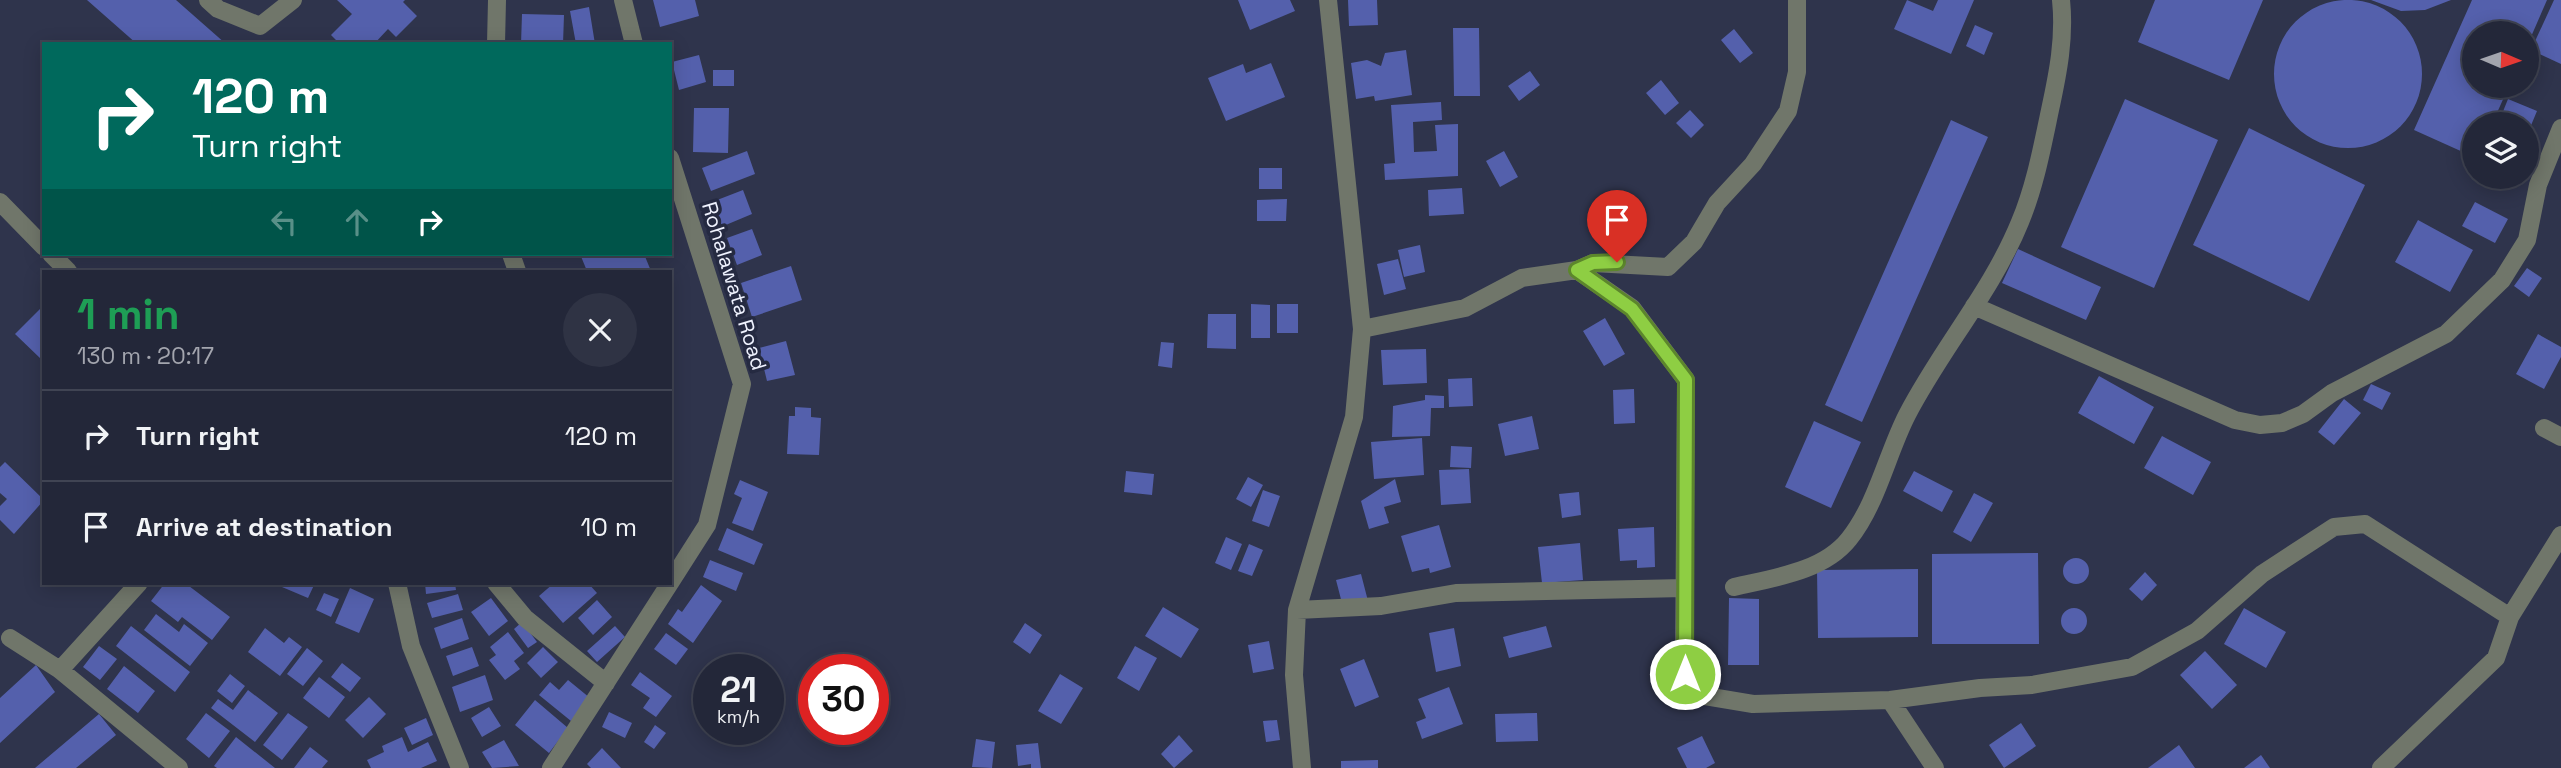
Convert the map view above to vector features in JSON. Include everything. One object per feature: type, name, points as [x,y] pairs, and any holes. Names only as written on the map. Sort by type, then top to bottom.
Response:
[{"type":"street","points":[[208,0],[218,9],[260,26],[293,0]]},
{"type":"street","points":[[496,42],[498,0]]},
{"type":"street","points":[[623,0],[634,42]]},
{"type":"street","points":[[1303,768],[1294,675],[1297,610],[1354,416],[1362,329],[1328,0]]},
{"type":"street","points":[[1362,329],[1465,308],[1522,278],[1577,270],[1593,263],[1617,262],[1653,268],[1668,267],[1694,242],[1717,203],[1753,164],[1788,111],[1797,72],[1797,0]]},
{"type":"street","points":[[1734,587],[1791,574],[1827,558],[1849,540],[1867,507],[1908,414],[1974,306],[2019,224],[2037,173],[2064,30],[2061,0]]},
{"type":"street","points":[[1974,306],[2235,420],[2260,425],[2282,423],[2302,414],[2332,393],[2446,334],[2502,279],[2527,240],[2538,186],[2561,128]]},
{"type":"street","name":"Rohalawata Road","points":[[672,164],[742,384],[707,525],[672,580]]},
{"type":"street","points":[[0,202],[42,245]]},
{"type":"street","points":[[53,256],[67,270]]},
{"type":"street","points":[[1577,270],[1632,309],[1686,380],[1685,674],[1699,695],[1753,704],[1890,700],[1980,688],[2032,685],[2132,667],[2197,631],[2262,574],[2334,527],[2365,524],[2510,617]]},
{"type":"street","points":[[2544,428],[2561,437]]},
{"type":"street","points":[[2381,768],[2496,658],[2510,617],[2561,535]]},
{"type":"street","points":[[60,670],[137,585]]},
{"type":"street","points":[[397,585],[411,646],[460,768]]},
{"type":"street","points":[[498,585],[525,618],[606,683]]},
{"type":"street","name":"Rohalawata Road","points":[[551,768],[669,585]]},
{"type":"street","points":[[1297,610],[1381,606],[1456,593],[1684,588]]},
{"type":"street","points":[[3,638],[60,670],[179,768]]},
{"type":"street","points":[[1890,700],[1935,768]]},
{"type":"building","points":[[87,0],[176,0],[224,42],[135,42]]},
{"type":"building","points":[[337,0],[405,0],[403,2],[417,16],[396,37],[388,29],[376,42],[338,42],[331,35],[352,14]]},
{"type":"building","points":[[653,0],[695,0],[699,16],[660,27]]},
{"type":"building","points":[[1238,0],[1290,0],[1295,11],[1250,30]]},
{"type":"building","points":[[1348,0],[1377,0],[1378,25],[1349,26]]},
{"type":"building","points":[[1907,0],[1933,11],[1938,0],[1974,0],[1951,54],[1894,29]]},
{"type":"building","points":[[2155,0],[2263,0],[2229,80],[2138,42]]},
{"type":"building","points":[[2348,0],[2376,6],[2400,22],[2416,46],[2422,74],[2416,102],[2400,126],[2376,142],[2348,148],[2320,142],[2296,126],[2280,102],[2274,74],[2280,46],[2296,22],[2320,6]]},
{"type":"building","points":[[2371,0],[2451,0],[2425,10],[2401,11]]},
{"type":"building","points":[[2472,0],[2547,0],[2538,21],[2463,21]]},
{"type":"building","points":[[2554,0],[2561,0],[2561,64],[2539,54],[2539,33]]},
{"type":"building","points":[[589,7],[595,42],[576,42],[570,11]]},
{"type":"building","points":[[522,14],[564,15],[563,42],[521,42]]},
{"type":"building","points":[[2462,22],[2462,98],[2504,98],[2497,112],[2462,112],[2462,152],[2414,130]]},
{"type":"building","points":[[1975,25],[1993,33],[1984,55],[1966,46]]},
{"type":"building","points":[[1453,28],[1479,28],[1480,96],[1454,96]]},
{"type":"building","points":[[1734,29],[1753,53],[1740,63],[1721,40]]},
{"type":"building","points":[[1406,50],[1412,95],[1375,101],[1374,96],[1356,99],[1351,63],[1367,60],[1381,66],[1385,53]]},
{"type":"building","points":[[699,55],[706,82],[679,90],[672,62]]},
{"type":"building","points":[[1271,63],[1285,97],[1226,121],[1208,78],[1243,64],[1246,73]]},
{"type":"building","points":[[713,70],[734,70],[734,86],[713,86]]},
{"type":"building","points":[[1530,71],[1540,85],[1519,101],[1508,86]]},
{"type":"building","points":[[1661,80],[1679,103],[1665,115],[1646,93]]},
{"type":"building","points":[[2125,99],[2218,140],[2154,288],[2061,247]]},
{"type":"building","points":[[2508,99],[2537,111],[2537,112],[2503,112]]},
{"type":"building","points":[[1441,102],[1442,120],[1413,122],[1414,152],[1437,151],[1435,125],[1458,124],[1458,176],[1385,180],[1384,164],[1395,163],[1391,105]]},
{"type":"building","points":[[694,108],[729,108],[728,153],[693,152]]},
{"type":"building","points":[[1690,110],[1704,125],[1691,138],[1676,123]]},
{"type":"building","points":[[1951,120],[1988,137],[1862,422],[1825,405]]},
{"type":"building","points":[[2249,128],[2365,185],[2309,301],[2193,245]]},
{"type":"building","points":[[747,151],[755,174],[711,191],[702,168]]},
{"type":"building","points":[[1504,151],[1518,177],[1500,187],[1486,161]]},
{"type":"building","points":[[1259,168],[1282,168],[1282,189],[1259,189]]},
{"type":"building","points":[[1462,188],[1464,214],[1429,216],[1428,190]]},
{"type":"building","points":[[743,190],[752,214],[721,227],[712,202]]},
{"type":"building","points":[[1287,199],[1286,221],[1257,221],[1257,200]]},
{"type":"building","points":[[2475,202],[2508,219],[2495,243],[2462,226]]},
{"type":"building","points":[[2418,220],[2473,250],[2450,292],[2395,262]]},
{"type":"building","points":[[752,229],[762,255],[737,265],[727,238]]},
{"type":"building","points":[[1420,245],[1425,272],[1404,277],[1398,250]]},
{"type":"building","points":[[2018,249],[2101,287],[2086,320],[2002,283]]},
{"type":"building","points":[[581,256],[645,256],[651,270],[587,270]]},
{"type":"building","points":[[1398,259],[1406,289],[1384,295],[1377,264]]},
{"type":"building","points":[[791,266],[802,300],[752,317],[741,283]]},
{"type":"building","points":[[2527,268],[2542,278],[2529,297],[2514,286]]},
{"type":"building","points":[[1251,304],[1270,305],[1270,338],[1251,338]]},
{"type":"building","points":[[1277,304],[1298,304],[1298,333],[1277,333]]},
{"type":"building","points":[[42,307],[42,358],[15,334]]},
{"type":"building","points":[[1208,314],[1236,314],[1236,349],[1207,348]]},
{"type":"building","points":[[1605,318],[1625,354],[1604,366],[1583,331]]},
{"type":"building","points":[[2538,334],[2561,347],[2561,357],[2544,389],[2516,374]]},
{"type":"building","points":[[786,341],[795,375],[767,381],[759,348]]},
{"type":"building","points":[[1161,342],[1174,343],[1172,368],[1158,366]]},
{"type":"building","points":[[1426,349],[1427,383],[1383,385],[1381,350]]},
{"type":"building","points":[[2099,376],[2154,407],[2134,444],[2078,413]]},
{"type":"building","points":[[1472,378],[1473,406],[1449,407],[1448,379]]},
{"type":"building","points":[[2371,384],[2391,393],[2382,410],[2363,400]]},
{"type":"building","points":[[1634,389],[1635,423],[1614,424],[1613,390]]},
{"type":"building","points":[[1425,395],[1444,396],[1444,408],[1431,408],[1430,436],[1392,437],[1393,406],[1425,400]]},
{"type":"building","points":[[2344,399],[2361,413],[2334,445],[2318,432]]},
{"type":"building","points":[[795,407],[811,408],[811,417],[821,418],[819,455],[787,454],[789,416],[795,416]]},
{"type":"building","points":[[1532,416],[1539,449],[1505,456],[1498,424]]},
{"type":"building","points":[[1814,421],[1861,442],[1831,508],[1785,487]]},
{"type":"building","points":[[2162,436],[2211,462],[2193,495],[2144,468]]},
{"type":"building","points":[[1422,438],[1424,475],[1374,479],[1371,442]]},
{"type":"building","points":[[1451,446],[1472,447],[1471,468],[1450,467]]},
{"type":"building","points":[[5,462],[42,498],[42,502],[14,534],[0,520],[0,506],[7,499],[0,493],[0,467]]},
{"type":"building","points":[[1469,469],[1471,503],[1441,505],[1439,470]]},
{"type":"building","points":[[1126,471],[1154,474],[1152,495],[1124,492]]},
{"type":"building","points":[[1914,471],[1953,491],[1942,512],[1903,491]]},
{"type":"building","points":[[1248,477],[1263,485],[1251,507],[1236,499]]},
{"type":"building","points":[[1395,479],[1401,502],[1384,507],[1389,523],[1369,529],[1361,501]]},
{"type":"building","points":[[740,480],[768,492],[753,531],[732,523],[742,498],[734,494]]},
{"type":"building","points":[[1263,490],[1280,496],[1269,527],[1252,521]]},
{"type":"building","points":[[1579,492],[1581,515],[1562,518],[1559,494]]},
{"type":"building","points":[[1974,493],[1993,503],[1971,542],[1953,532]]},
{"type":"building","points":[[1439,525],[1451,567],[1430,573],[1429,568],[1412,572],[1401,536]]},
{"type":"building","points":[[1654,527],[1655,567],[1637,568],[1637,560],[1620,561],[1618,529]]},
{"type":"building","points":[[727,528],[763,544],[754,565],[718,550]]},
{"type":"building","points":[[1226,537],[1242,544],[1231,570],[1215,563]]},
{"type":"building","points":[[1580,543],[1583,580],[1542,583],[1538,547]]},
{"type":"building","points":[[1249,544],[1263,550],[1252,576],[1238,571]]},
{"type":"building","points":[[2038,553],[2039,644],[1932,644],[1932,554]]},
{"type":"building","points":[[2076,558],[2085,562],[2089,571],[2085,580],[2076,584],[2067,580],[2063,571],[2067,562]]},
{"type":"building","points":[[710,560],[743,573],[736,591],[703,577]]},
{"type":"building","points":[[1918,569],[1918,637],[1818,638],[1817,570]]},
{"type":"building","points":[[2145,572],[2157,585],[2142,601],[2129,589]]},
{"type":"building","points":[[1361,574],[1368,601],[1343,607],[1336,580]]},
{"type":"building","points":[[163,585],[188,585],[230,617],[212,640],[182,617],[178,622],[151,601]]},
{"type":"building","points":[[283,585],[314,585],[308,598],[282,587]]},
{"type":"building","points":[[425,585],[455,585],[456,590],[426,594]]},
{"type":"building","points":[[552,585],[590,585],[597,593],[563,623],[539,596]]},
{"type":"building","points":[[701,585],[722,601],[693,643],[668,624],[678,609],[682,612]]},
{"type":"building","points":[[350,588],[374,599],[359,633],[335,623]]},
{"type":"building","points":[[324,593],[339,599],[331,617],[316,610]]},
{"type":"building","points":[[458,594],[463,610],[432,618],[427,603]]},
{"type":"building","points":[[491,598],[508,621],[489,636],[471,612]]},
{"type":"building","points":[[1729,598],[1759,599],[1759,665],[1728,665]]},
{"type":"building","points":[[597,600],[612,617],[593,635],[578,618]]},
{"type":"building","points":[[1163,607],[1199,629],[1181,658],[1145,636]]},
{"type":"building","points":[[2074,608],[2083,612],[2087,621],[2083,630],[2074,634],[2065,630],[2061,621],[2065,612]]},
{"type":"building","points":[[2244,608],[2286,632],[2266,668],[2224,644]]},
{"type":"building","points":[[156,614],[179,632],[184,624],[208,643],[190,666],[144,630]]},
{"type":"building","points":[[462,618],[469,639],[441,649],[434,628]]},
{"type":"building","points":[[522,622],[537,642],[528,648],[514,629]]},
{"type":"building","points":[[1025,623],[1042,635],[1030,654],[1013,642]]},
{"type":"building","points":[[131,626],[190,672],[175,692],[116,646]]},
{"type":"building","points":[[615,626],[625,637],[597,662],[587,651]]},
{"type":"building","points":[[1546,626],[1552,647],[1509,658],[1503,637]]},
{"type":"building","points":[[265,628],[284,643],[289,637],[302,647],[280,676],[248,652]]},
{"type":"building","points":[[1454,628],[1461,666],[1436,672],[1429,633]]},
{"type":"building","points":[[508,632],[524,653],[514,661],[520,669],[505,680],[489,660],[496,655],[490,647]]},
{"type":"building","points":[[666,633],[688,649],[676,665],[654,649]]},
{"type":"building","points":[[1269,641],[1274,669],[1253,673],[1248,645]]},
{"type":"building","points":[[99,646],[117,659],[100,680],[83,667]]},
{"type":"building","points":[[1135,646],[1157,658],[1139,691],[1117,678]]},
{"type":"building","points":[[472,647],[479,666],[453,676],[446,656]]},
{"type":"building","points":[[543,647],[558,662],[541,678],[527,663]]},
{"type":"building","points":[[307,648],[323,661],[303,686],[287,674]]},
{"type":"building","points":[[2205,651],[2237,685],[2212,709],[2180,675]]},
{"type":"building","points":[[1364,659],[1379,697],[1355,707],[1340,669]]},
{"type":"building","points":[[342,663],[361,678],[350,692],[331,677]]},
{"type":"building","points":[[36,665],[55,692],[0,743],[0,698]]},
{"type":"building","points":[[124,666],[155,691],[138,713],[107,689]]},
{"type":"building","points":[[640,672],[672,696],[656,717],[643,708],[650,698],[631,685]]},
{"type":"building","points":[[230,674],[245,686],[232,703],[217,691]]},
{"type":"building","points":[[1060,674],[1083,688],[1061,724],[1038,711]]},
{"type":"building","points":[[485,675],[493,700],[460,712],[452,687]]},
{"type":"building","points":[[319,677],[345,697],[329,718],[303,698]]},
{"type":"building","points":[[568,680],[590,698],[571,721],[539,695],[550,682],[559,690]]},
{"type":"building","points":[[1449,687],[1463,724],[1422,739],[1416,722],[1426,718],[1418,699]]},
{"type":"building","points":[[248,690],[278,713],[255,742],[211,708],[218,699],[233,710]]},
{"type":"building","points":[[369,697],[386,714],[363,738],[345,720]]},
{"type":"building","points":[[535,700],[568,728],[549,753],[515,725]]},
{"type":"building","points":[[489,707],[501,726],[482,737],[471,718]]},
{"type":"building","points":[[609,712],[632,723],[625,738],[602,727]]},
{"type":"building","points":[[206,713],[230,731],[209,758],[186,739]]},
{"type":"building","points":[[288,713],[308,727],[282,760],[263,745]]},
{"type":"building","points":[[1537,713],[1538,741],[1496,742],[1495,714]]},
{"type":"building","points":[[99,714],[116,735],[76,768],[35,768]]},
{"type":"building","points":[[426,718],[433,735],[412,745],[404,728]]},
{"type":"building","points":[[1277,720],[1280,740],[1266,742],[1263,721]]},
{"type":"building","points":[[2021,723],[2036,746],[2004,768],[1989,745]]},
{"type":"building","points":[[655,725],[666,733],[654,749],[644,742]]},
{"type":"building","points":[[1179,735],[1193,751],[1174,768],[1161,754]]},
{"type":"building","points":[[1702,736],[1715,763],[1706,768],[1687,768],[1677,748]]},
{"type":"building","points":[[236,737],[275,768],[214,766]]},
{"type":"building","points":[[402,737],[408,752],[428,742],[437,761],[421,768],[371,768],[367,760],[384,752],[382,746]]},
{"type":"building","points":[[976,739],[995,742],[992,768],[972,767]]},
{"type":"building","points":[[504,740],[519,766],[492,768],[482,752]]},
{"type":"building","points":[[1038,743],[1041,768],[1031,768],[1031,764],[1018,766],[1016,745]]},
{"type":"building","points":[[2179,745],[2195,768],[2148,768]]},
{"type":"building","points":[[310,747],[328,761],[322,768],[294,768]]},
{"type":"building","points":[[602,748],[621,768],[591,768],[587,764]]},
{"type":"building","points":[[2261,755],[2270,768],[2244,768]]},
{"type":"building","points":[[1378,760],[1378,768],[1341,768],[1341,761]]},
{"type":"route","points":[[1617,262],[1593,263],[1577,270],[1632,309],[1686,380],[1685,674]]}]
